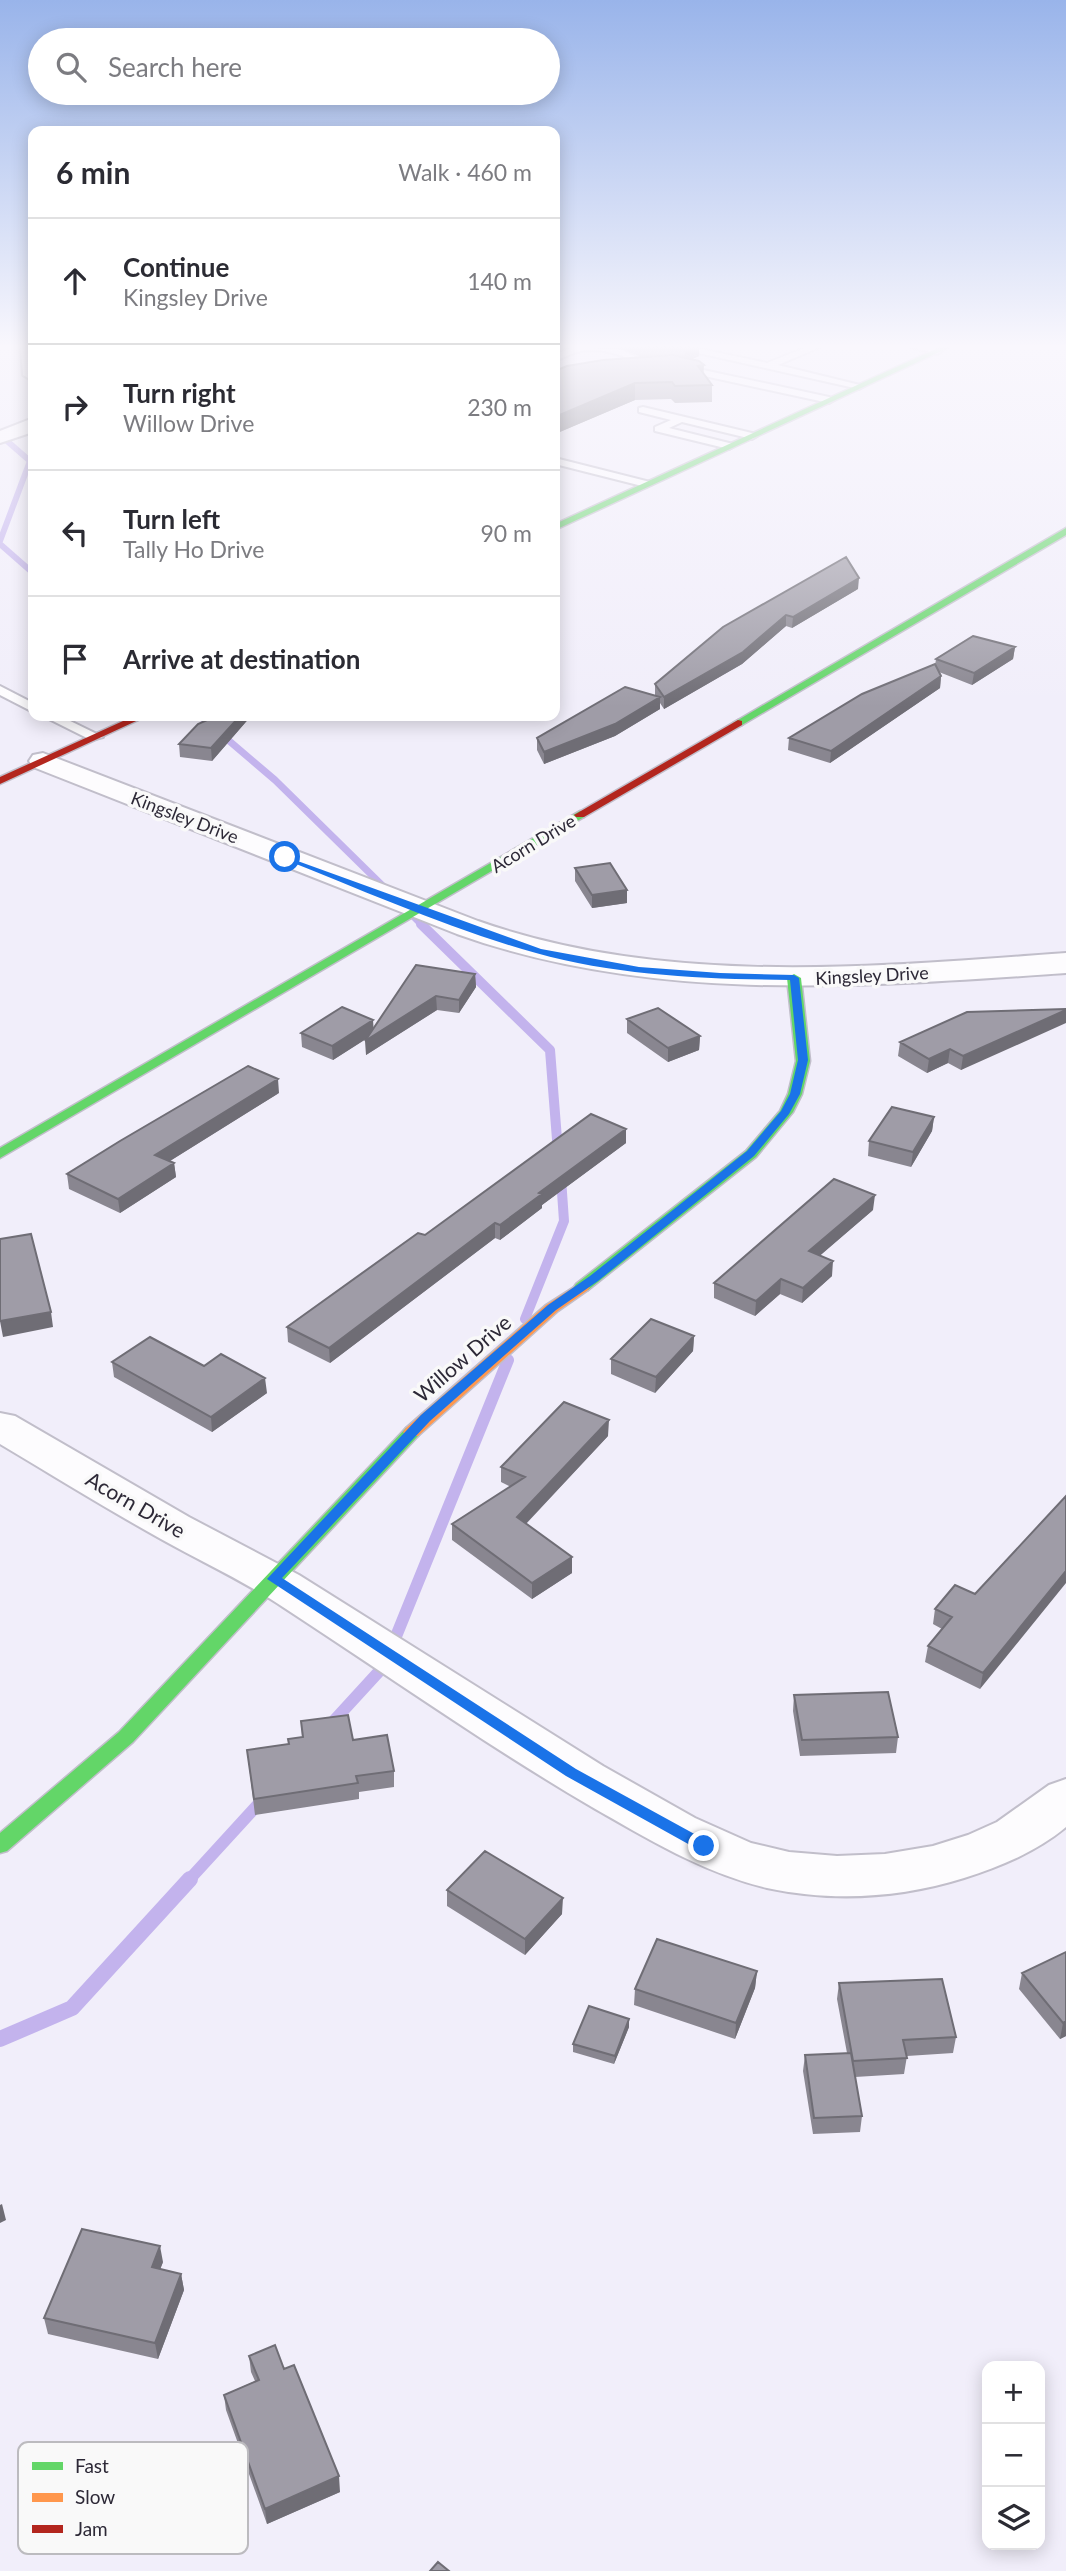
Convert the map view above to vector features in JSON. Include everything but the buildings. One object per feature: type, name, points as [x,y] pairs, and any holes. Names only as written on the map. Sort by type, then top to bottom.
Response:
[{"type":"street","points":[[560,525],[683,467]]},
{"type":"street","name":"Acorn Drive","points":[[0,1154],[1066,531]]},
{"type":"street","points":[[0,781],[131,721]]},
{"type":"street","name":"Kingsley Drive","points":[[43,761],[502,940],[571,958],[685,974],[794,978],[871,976],[1066,963]]},
{"type":"street","name":"Willow Drive","points":[[0,1845],[74,1784],[125,1737],[425,1418],[552,1308],[594,1279],[751,1154],[786,1112],[795,1094],[803,1060],[794,978]]},
{"type":"street","name":"Acorn Drive","points":[[0,1426],[200,1541],[273,1579],[571,1772],[704,1846],[762,1867],[808,1876],[880,1876],[927,1869],[975,1854],[1020,1834],[1052,1812],[1066,1798]]},
{"type":"lane","points":[[579,467],[646,484]]},
{"type":"lane","points":[[0,690],[28,705]]},
{"type":"lane","points":[[61,721],[96,737]]},
{"type":"waterway","points":[[0,541],[28,467]]},
{"type":"waterway","points":[[0,544],[28,569]]},
{"type":"waterway","points":[[206,721],[275,780],[388,891]]},
{"type":"waterway","points":[[409,912],[421,924]]},
{"type":"waterway","points":[[421,924],[550,1050],[558,1152]]},
{"type":"waterway","points":[[525,1319],[564,1221],[561,1178]]},
{"type":"waterway","points":[[330,1725],[384,1666],[508,1360]]},
{"type":"waterway","points":[[188,1881],[263,1799]]},
{"type":"waterway","points":[[0,2039],[72,2008],[190,1879]]},
{"type":"traffic: fast","points":[[560,525],[685,467]]},
{"type":"traffic: fast","points":[[738,723],[1066,531]]},
{"type":"traffic: fast","points":[[0,1154],[580,815]]},
{"type":"traffic: fast","points":[[582,1287],[751,1154],[786,1112],[795,1094],[803,1061],[794,978]]},
{"type":"traffic: fast","points":[[0,1845],[126,1737],[412,1432]]},
{"type":"traffic: slow","points":[[412,1432],[552,1308],[582,1287]]},
{"type":"traffic: jam","points":[[0,781],[131,721]]},
{"type":"traffic: jam","points":[[580,815],[738,723]]},
{"type":"route","points":[[285,857],[502,940],[540,951],[639,969],[685,974],[794,978],[802,1028],[803,1060],[795,1094],[786,1112],[751,1154],[594,1279],[552,1308],[425,1418],[273,1579],[571,1772],[704,1846]]}]
